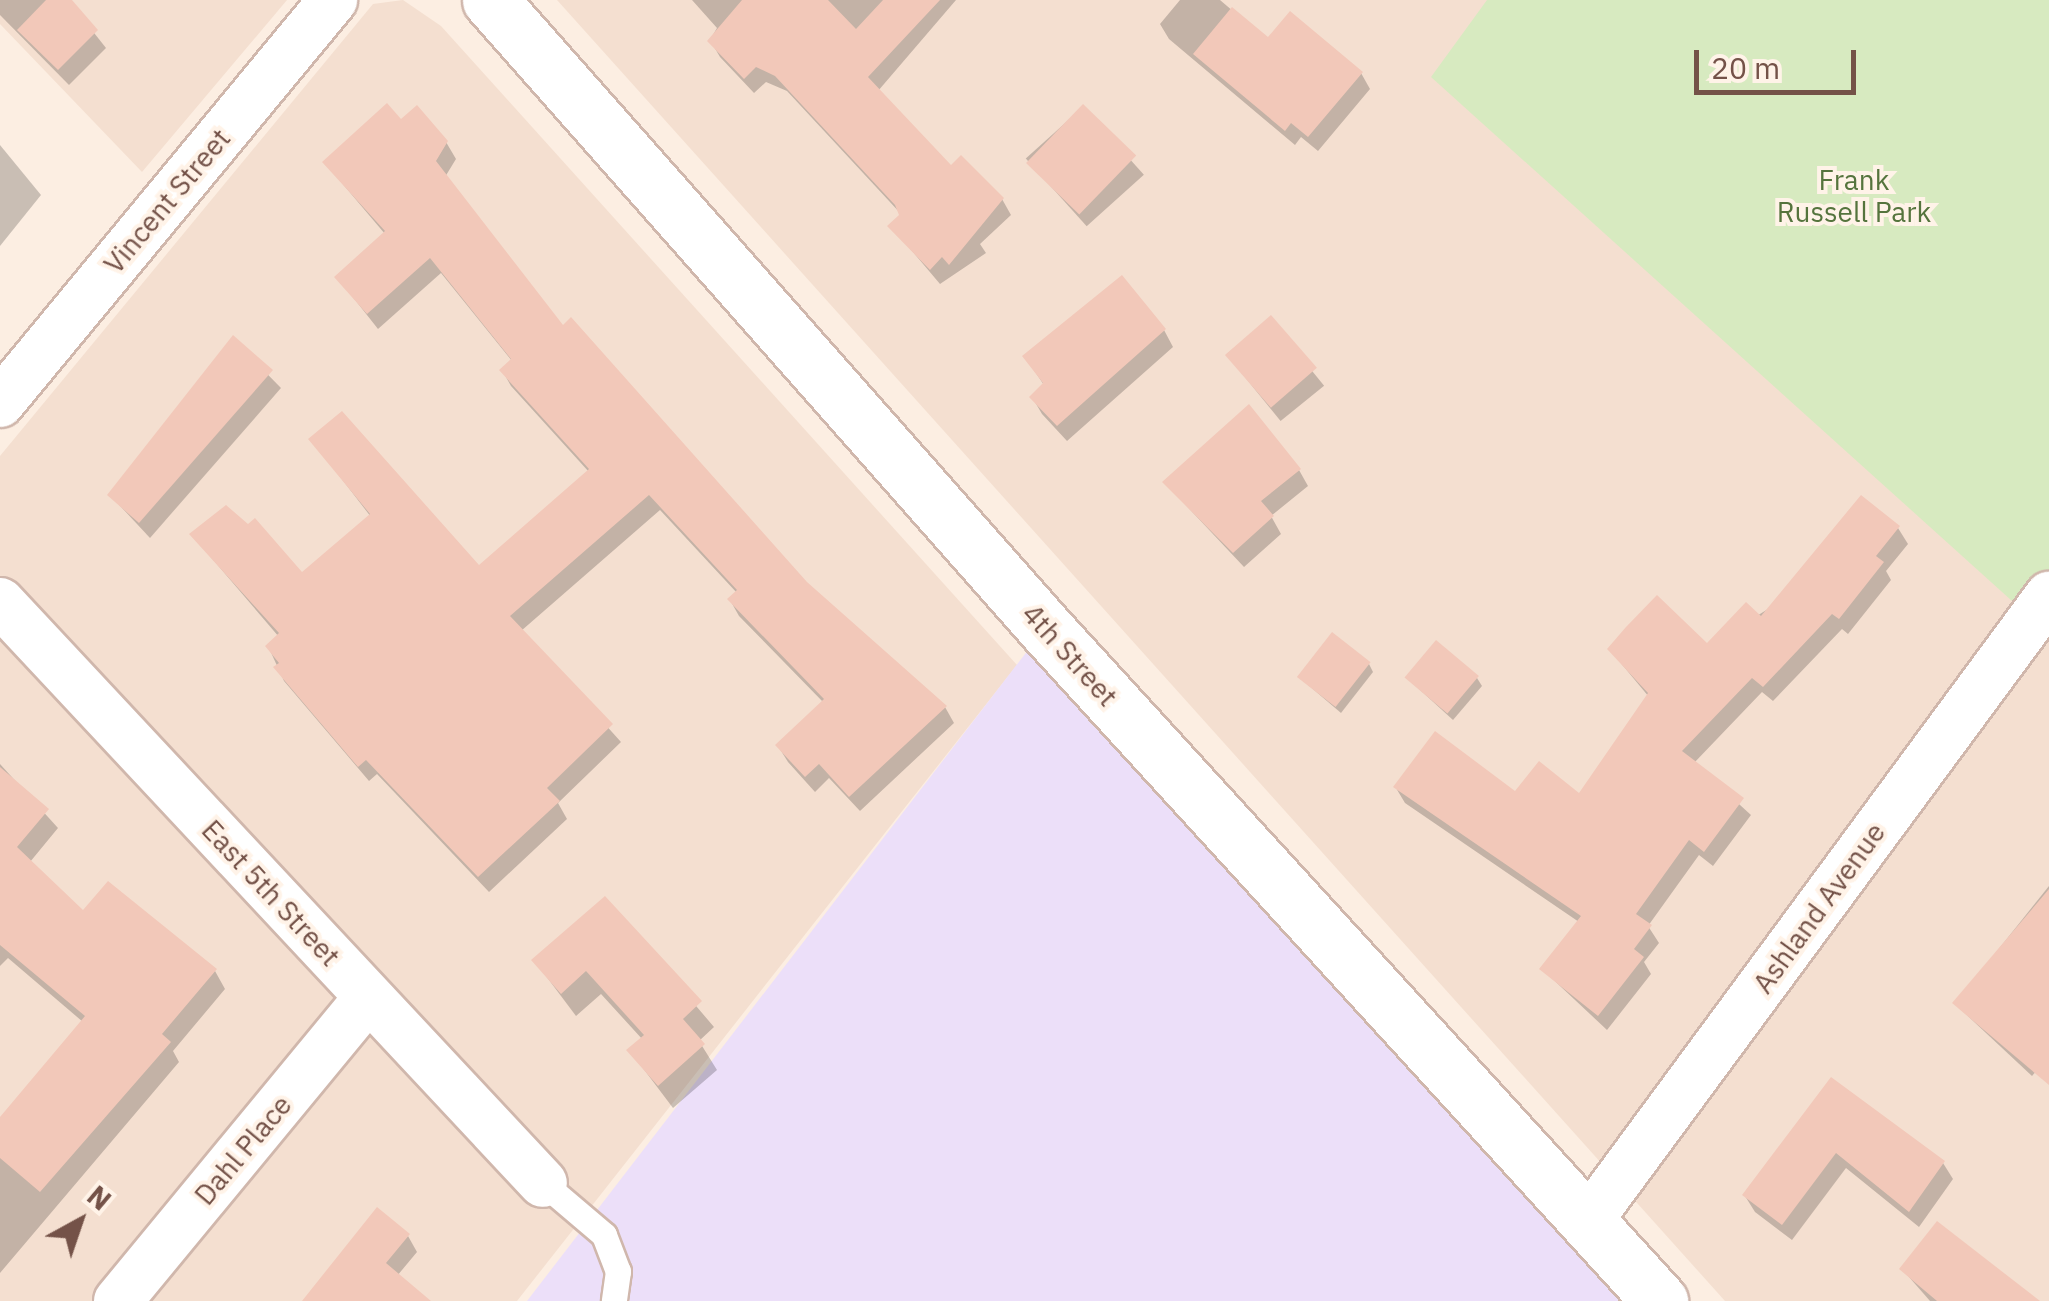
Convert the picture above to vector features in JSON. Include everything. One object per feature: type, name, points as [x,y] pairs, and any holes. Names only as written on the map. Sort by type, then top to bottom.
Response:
[{"type":"street","name":"Vincent Street","points":[[0,403],[333,0]]},
{"type":"street","name":"4th Street","points":[[490,0],[1045,628],[1660,1301]]},
{"type":"street","name":"Ashland Avenue","points":[[1588,1221],[2049,596]]},
{"type":"street","name":"East 5th Street","points":[[0,602],[543,1182]]},
{"type":"street","name":"Dahl Place","points":[[118,1301],[368,998]]},
{"type":"lane","points":[[543,1182],[604,1235],[618,1271],[614,1301]]},
{"type":"shaded area","points":[[0,0],[287,0],[142,172],[0,24]]},
{"type":"shaded area","points":[[403,0],[441,26],[1017,665],[517,1301],[0,1301],[0,456],[373,4]]},
{"type":"shaded area","points":[[557,0],[2049,0],[2049,1301],[1725,1301]]},
{"type":"shaded area","points":[[1045,628],[1659,1301],[527,1301]]},
{"type":"green space","name":"Frank Russell Park","points":[[1487,0],[2049,0],[2049,596],[2032,619],[1431,77]]},
{"type":"building","points":[[46,0],[72,0],[98,30],[58,70],[17,30]]},
{"type":"building","points":[[742,0],[828,0],[856,29],[883,0],[940,0],[868,77],[951,165],[961,155],[1004,198],[949,265],[942,257],[930,270],[887,226],[899,215],[895,205],[775,76],[756,67],[744,79],[707,41]]},
{"type":"building","points":[[1232,7],[1268,37],[1290,11],[1363,72],[1308,137],[1291,123],[1285,131],[1193,54]]},
{"type":"building","points":[[387,103],[401,119],[417,105],[448,141],[436,161],[563,325],[571,317],[807,582],[947,706],[849,797],[819,764],[805,777],[775,745],[824,699],[727,599],[737,590],[649,495],[510,616],[613,724],[547,788],[560,801],[478,877],[366,760],[358,767],[273,667],[279,663],[265,646],[279,633],[189,534],[226,505],[248,524],[255,518],[302,572],[370,514],[308,439],[342,411],[479,565],[589,469],[499,370],[511,359],[430,258],[367,314],[334,277],[385,231],[322,162]]},
{"type":"building","points":[[1083,104],[1136,155],[1079,214],[1026,163]]},
{"type":"building","points":[[1122,275],[1166,329],[1057,426],[1029,397],[1043,383],[1022,356]]},
{"type":"building","points":[[1271,315],[1317,368],[1271,408],[1225,355]]},
{"type":"building","points":[[233,335],[273,370],[139,523],[107,495]]},
{"type":"building","points":[[1249,404],[1301,469],[1261,501],[1274,516],[1233,553],[1162,482]]},
{"type":"building","points":[[1861,495],[1900,526],[1876,556],[1884,562],[1839,619],[1832,614],[1763,687],[1752,678],[1682,751],[1744,798],[1704,852],[1689,840],[1636,914],[1652,925],[1634,949],[1644,957],[1598,1016],[1539,969],[1581,916],[1393,787],[1435,731],[1515,791],[1539,761],[1579,793],[1648,693],[1607,649],[1626,627],[1657,595],[1707,643],[1746,602],[1761,616]]},
{"type":"building","points":[[1332,632],[1371,662],[1336,707],[1297,677]]},
{"type":"building","points":[[1436,640],[1479,676],[1447,714],[1405,678]]},
{"type":"building","points":[[0,767],[49,809],[17,847],[83,910],[108,881],[217,969],[162,1034],[171,1042],[40,1192],[0,1158],[0,1117],[85,1016],[0,945]]},
{"type":"building","points":[[2049,889],[2049,1085],[1952,1003]]},
{"type":"building","points":[[605,896],[702,1001],[683,1019],[705,1044],[658,1086],[626,1050],[644,1035],[586,971],[561,994],[531,960]]},
{"type":"building","points":[[1831,1077],[1945,1161],[1909,1212],[1836,1153],[1782,1225],[1742,1195]]},
{"type":"building","points":[[377,1207],[410,1234],[386,1263],[431,1301],[302,1301]]},
{"type":"building","points":[[1937,1221],[2040,1301],[1937,1301],[1899,1269]]}]
